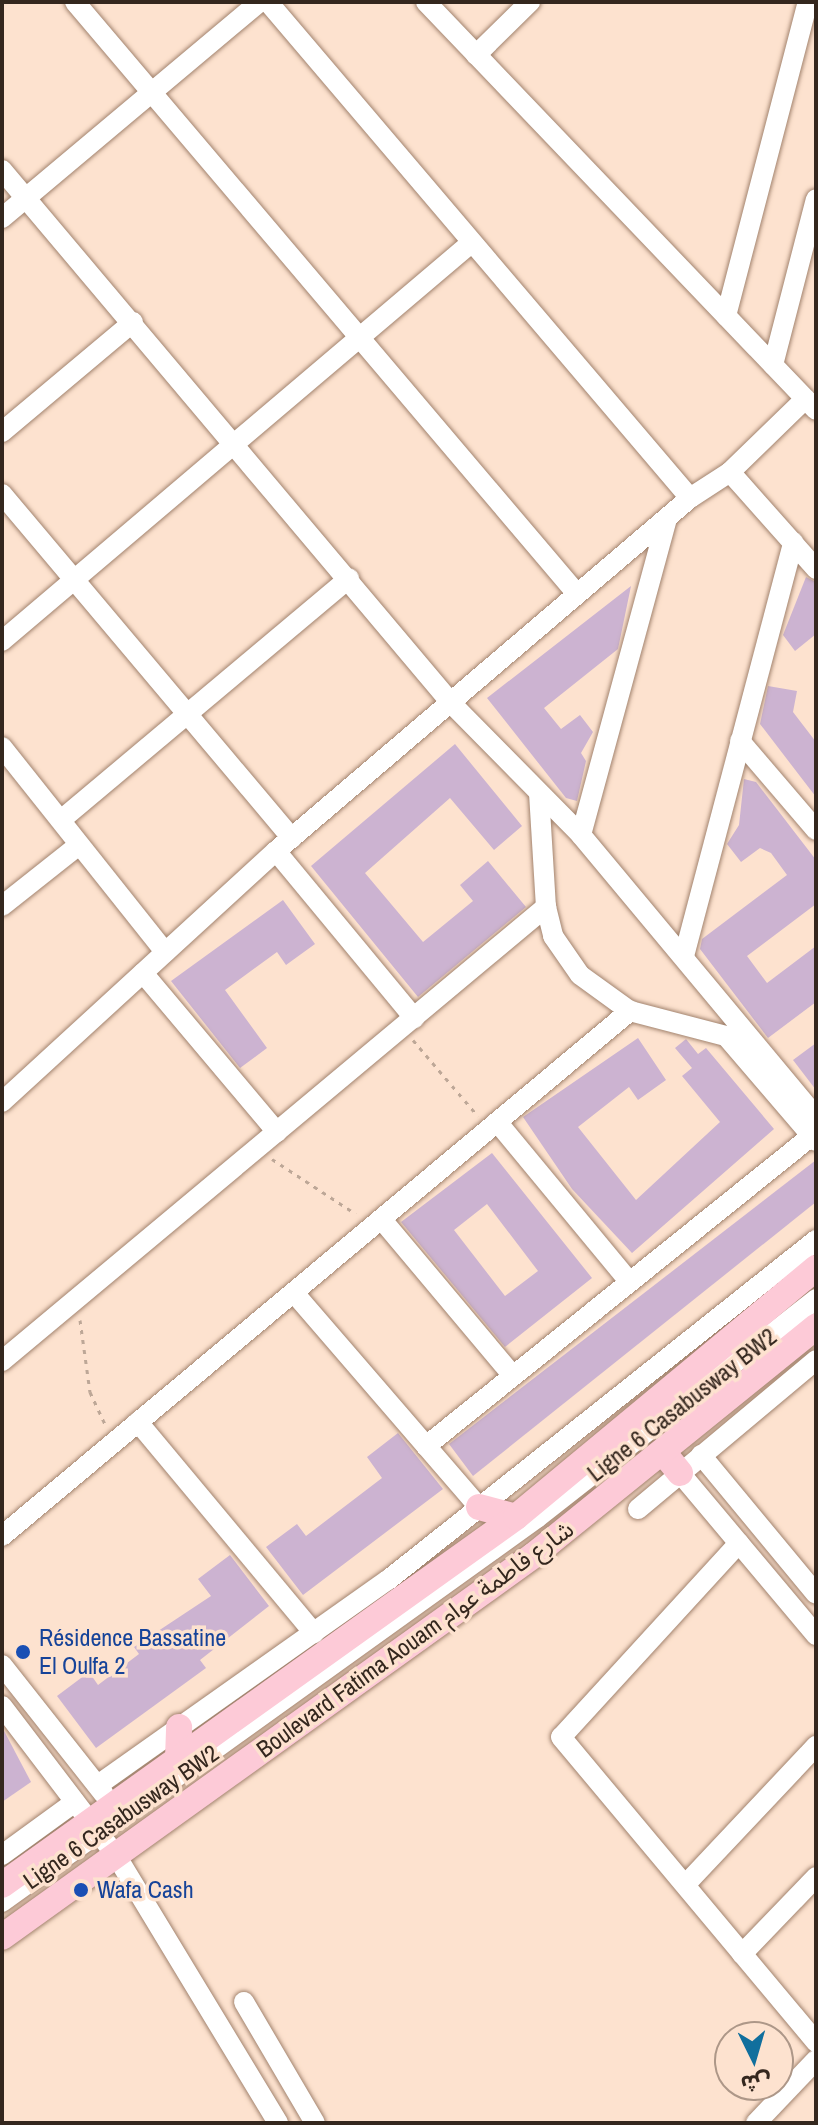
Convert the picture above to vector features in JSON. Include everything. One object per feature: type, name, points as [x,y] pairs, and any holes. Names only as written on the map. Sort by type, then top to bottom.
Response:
[{"type":"main road","name":"Boulevard Fatima Aouam شارع فاطمة عوام","points":[[118,1814],[178,1759],[516,1517],[816,1268]]},
{"type":"main road","name":"Boulevard Fatima Aouam شارع فاطمة عوام","points":[[2,1885],[96,1830],[663,1452],[816,1327]]},
{"type":"main road","points":[[663,1452],[680,1473]]},
{"type":"main road","points":[[479,1507],[516,1517]]},
{"type":"main road","points":[[178,1759],[179,1727]]},
{"type":"main road","points":[[96,1830],[118,1814]]},
{"type":"main road","name":"Boulevard Fatima Aouam شارع فاطمة عوام","points":[[2,1937],[96,1830]]},
{"type":"street","points":[[75,2],[577,594]]},
{"type":"street","points":[[2,218],[153,95],[259,2]]},
{"type":"street","points":[[268,2],[690,498]]},
{"type":"street","points":[[2,1102],[284,844],[452,704],[690,498],[730,472],[811,405],[426,2]]},
{"type":"street","points":[[476,55],[530,2]]},
{"type":"street","points":[[726,316],[809,12]]},
{"type":"street","points":[[2,170],[349,578],[452,704],[581,835],[684,956],[815,1131]]},
{"type":"street","points":[[773,365],[816,199]]},
{"type":"street","points":[[2,641],[471,243]]},
{"type":"street","points":[[2,432],[133,322]]},
{"type":"street","points":[[730,472],[816,569]]},
{"type":"street","points":[[2,494],[75,576],[189,714],[408,1022]]},
{"type":"street","points":[[581,835],[667,519]]},
{"type":"street","points":[[684,956],[793,542]]},
{"type":"street","points":[[61,820],[349,578]]},
{"type":"street","points":[[740,741],[816,830]]},
{"type":"street","points":[[2,747],[165,952]]},
{"type":"street","points":[[539,793],[546,907],[553,936],[580,975],[630,1011],[726,1036],[815,1131]]},
{"type":"street","points":[[2,906],[79,845]]},
{"type":"street","points":[[2,1361],[546,907]]},
{"type":"street","points":[[143,973],[277,1132]]},
{"type":"street","points":[[2,1536],[495,1128],[630,1011]]},
{"type":"street","points":[[495,1128],[627,1279]]},
{"type":"street","points":[[426,1446],[627,1279],[815,1131]]},
{"type":"street","points":[[379,1224],[512,1375]]},
{"type":"street","points":[[2,1665],[118,1814],[179,1727],[314,1633],[479,1507],[816,1240]]},
{"type":"street","points":[[295,1294],[479,1507]]},
{"type":"street","name":"Ligne 6 Casabusway BW2","points":[[118,1814],[537,1518],[816,1299]]},
{"type":"street","name":"Ligne 6 Casabusway BW2","points":[[118,1814],[542,1523],[816,1310]]},
{"type":"street","points":[[638,1509],[816,1360]]},
{"type":"street","points":[[138,1422],[314,1633]]},
{"type":"street","points":[[701,1455],[816,1594]]},
{"type":"street","points":[[680,1473],[816,1635]]},
{"type":"street","points":[[739,1543],[562,1731],[816,2042]]},
{"type":"street","points":[[2,1706],[96,1830],[278,2123]]},
{"type":"street","points":[[686,1884],[816,1746]]},
{"type":"street","points":[[2,1855],[96,1830]]},
{"type":"street","name":"Ligne 6 Casabusway BW2","points":[[2,1902],[96,1830]]},
{"type":"street","name":"Ligne 6 Casabusway BW2","points":[[2,1910],[96,1830]]},
{"type":"street","points":[[742,1954],[816,1877]]},
{"type":"street","points":[[244,2002],[315,2123]]},
{"type":"street","points":[[756,2123],[814,2067]]},
{"type":"path","points":[[408,1022],[495,1128]]},
{"type":"path","points":[[257,1149],[379,1224]]},
{"type":"path","points":[[76,1300],[90,1392],[115,1441]]},
{"type":"building","points":[[806,577],[816,582],[816,634],[795,651],[783,635]]},
{"type":"building","points":[[631,586],[618,649],[544,708],[561,729],[580,715],[593,732],[581,753],[586,761],[577,801],[566,798],[487,698]]},
{"type":"building","points":[[768,686],[797,691],[793,712],[816,742],[816,797],[760,724]]},
{"type":"building","points":[[455,744],[522,826],[494,850],[450,798],[365,873],[423,942],[473,901],[460,885],[488,861],[526,907],[418,997],[311,866]]},
{"type":"building","points":[[744,779],[756,782],[816,860],[816,904],[747,956],[767,983],[816,946],[816,1002],[768,1038],[700,949],[702,939],[787,875],[771,853],[760,848],[741,862],[727,844],[739,825]]},
{"type":"building","points":[[283,900],[315,944],[286,965],[277,952],[225,990],[267,1048],[240,1068],[171,981]]},
{"type":"building","points":[[638,1038],[666,1080],[638,1100],[629,1087],[578,1127],[636,1200],[720,1122],[682,1076],[692,1068],[675,1048],[686,1039],[698,1054],[706,1048],[774,1129],[632,1253],[572,1189],[523,1117]]},
{"type":"building","points":[[816,1043],[816,1090],[793,1060]]},
{"type":"building","points":[[492,1153],[592,1278],[505,1347],[401,1222]],"holes":[[[487,1204],[538,1271],[505,1296],[454,1230]]]},
{"type":"building","points":[[816,1160],[816,1202],[473,1476],[449,1444]]},
{"type":"building","points":[[398,1433],[443,1489],[303,1595],[266,1547],[297,1524],[306,1536],[382,1478],[367,1457]]},
{"type":"building","points":[[230,1555],[269,1606],[200,1660],[206,1668],[96,1748],[57,1696],[89,1672],[98,1685],[139,1654],[134,1647],[211,1596],[198,1579]]},
{"type":"building","points":[[2,1727],[31,1782],[2,1802]]},
{"type":"place","name":"Résidence Bassatine El Oulfa 2","points":[[23,1652]]},
{"type":"place","name":"Wafa Cash","points":[[81,1890]]}]
